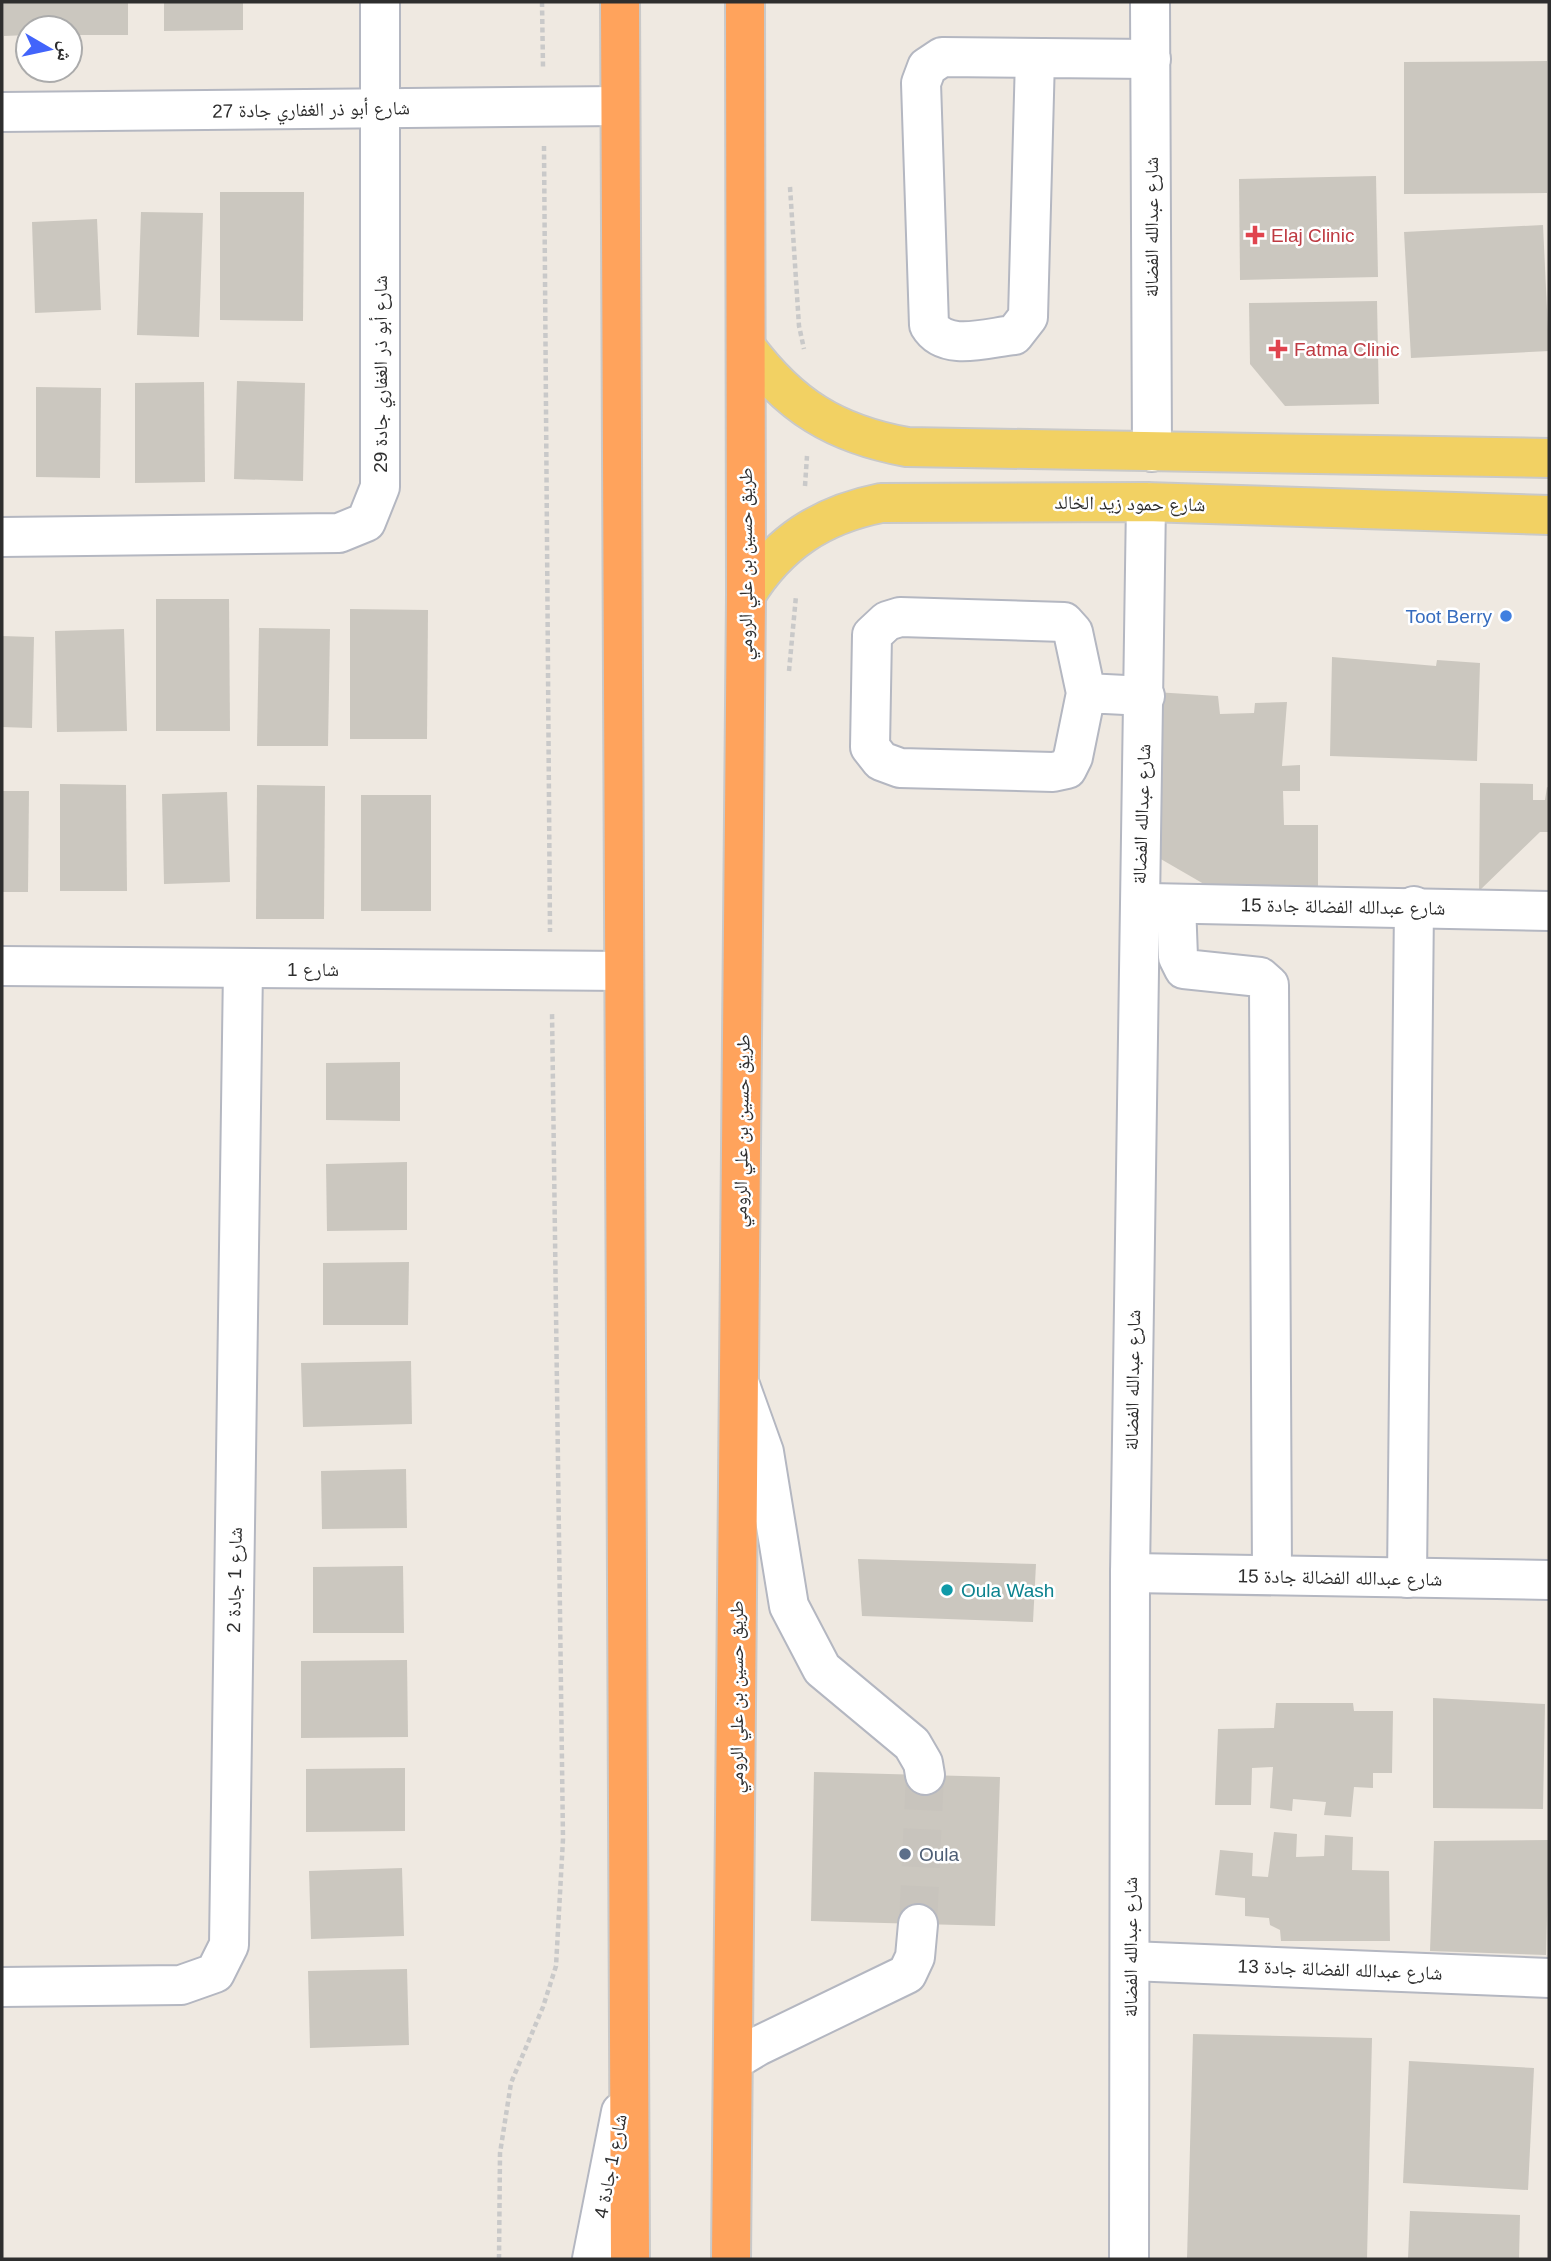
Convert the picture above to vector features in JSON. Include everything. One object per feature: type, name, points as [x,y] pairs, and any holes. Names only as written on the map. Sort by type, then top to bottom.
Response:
[{"type":"highway","points":[[620,2],[630,2259]]},
{"type":"highway","name":"طريق حسين بن علي الرومي","points":[[732,2259],[746,595],[745,2]]},
{"type":"main road","points":[[746,347],[785,393],[809,412],[840,429],[873,441],[919,448],[1549,458]]},
{"type":"main road","name":"شارع حمود زيد الخالد","points":[[746,595],[761,571],[802,532],[854,508],[910,502],[1146,502],[1549,515]]},
{"type":"street","name":"شارع أبو ذر الغفاري جادة 29","points":[[2,537],[339,533],[366,522],[380,487],[380,2]]},
{"type":"street","name":"شارع عبدالله الفضالة","points":[[1150,2],[1152,452]]},
{"type":"street","points":[[1035,58],[1028,317],[1013,335],[949,341],[936,337],[929,325],[921,83],[927,67],[942,57],[1035,58],[1151,60]]},
{"type":"street","name":"شارع أبو ذر الغفاري جادة 27","points":[[2,112],[620,106]]},
{"type":"street","name":"شارع عبدالله الفضالة","points":[[1129,2259],[1130,1573],[1146,502]]},
{"type":"street","points":[[900,617],[1064,622],[1073,632],[1086,693],[1073,757],[1067,769],[1053,772],[900,768],[881,761],[870,747],[872,635],[887,621],[900,617]]},
{"type":"street","points":[[1086,693],[1145,696]]},
{"type":"street","name":"شارع عبدالله الفضالة جادة 15","points":[[1138,902],[1549,911]]},
{"type":"street","points":[[1175,904],[1178,957],[1184,969],[1260,976],[1269,985],[1272,1575]]},
{"type":"street","points":[[1406,1578],[1414,906]]},
{"type":"street","name":"شارع 1","points":[[2,966],[624,971]]},
{"type":"street","name":"شارع 1 جادة 2","points":[[2,1987],[181,1985],[215,1973],[229,1945],[243,968]]},
{"type":"street","points":[[738,1380],[764,1452],[789,1606],[822,1669],[912,1744],[923,1763],[925,1775]]},
{"type":"street","name":"شارع عبدالله الفضالة جادة 15","points":[[1130,1573],[1549,1580]]},
{"type":"street","points":[[733,2061],[758,2046],[907,1974],[915,1957],[918,1924]]},
{"type":"street","name":"شارع عبدالله الفضالة جادة 13","points":[[1130,1961],[1549,1978]]},
{"type":"street","name":"شارع 1 جادة 4","points":[[592,2259],[629,2072]]},
{"type":"path","points":[[499,2259],[500,2153],[511,2084],[543,2007],[556,1966],[563,1839],[542,2]]},
{"type":"path","points":[[790,175],[799,326],[806,358]]},
{"type":"building","points":[[4,2],[128,2],[128,35],[84,35],[84,14],[14,14],[14,36],[4,36]]},
{"type":"building","points":[[164,2],[243,2],[243,30],[164,31]]},
{"type":"building","points":[[1547,61],[1547,193],[1404,194],[1404,62]]},
{"type":"building","points":[[1376,176],[1378,277],[1240,280],[1239,179]]},
{"type":"building","points":[[220,192],[304,192],[303,321],[220,320]]},
{"type":"building","points":[[141,212],[203,213],[199,337],[137,335]]},
{"type":"building","points":[[97,219],[101,310],[35,313],[32,222]]},
{"type":"building","points":[[1543,225],[1549,351],[1411,358],[1404,232]]},
{"type":"building","points":[[1377,301],[1379,404],[1285,406],[1250,364],[1249,303]]},
{"type":"building","points":[[237,381],[305,383],[303,481],[234,479]]},
{"type":"building","points":[[204,382],[205,482],[135,483],[135,383]]},
{"type":"building","points":[[36,387],[101,388],[100,478],[36,477]]},
{"type":"building","points":[[156,599],[229,599],[230,731],[156,731]]},
{"type":"building","points":[[350,609],[428,610],[427,739],[350,739]]},
{"type":"building","points":[[259,628],[330,629],[328,746],[257,746]]},
{"type":"building","points":[[124,629],[127,731],[57,732],[55,631]]},
{"type":"building","points":[[2,636],[34,637],[32,728],[2,727]]},
{"type":"building","points":[[1332,657],[1436,666],[1437,660],[1480,663],[1477,761],[1330,756]]},
{"type":"building","points":[[1155,692],[1218,696],[1220,714],[1254,713],[1255,703],[1287,702],[1282,766],[1300,765],[1300,791],[1283,791],[1284,825],[1318,825],[1318,887],[1216,891],[1159,858]]},
{"type":"building","points":[[1480,783],[1533,784],[1533,800],[1545,800],[1547,787],[1549,788],[1549,832],[1540,832],[1479,891]]},
{"type":"building","points":[[60,784],[126,785],[127,891],[60,891]]},
{"type":"building","points":[[257,785],[325,786],[324,919],[256,919]]},
{"type":"building","points":[[2,791],[29,791],[28,892],[2,892]]},
{"type":"building","points":[[227,792],[230,882],[164,884],[162,794]]},
{"type":"building","points":[[361,795],[431,795],[431,911],[361,911]]},
{"type":"building","points":[[400,1062],[400,1121],[326,1120],[326,1063]]},
{"type":"building","points":[[407,1162],[407,1230],[327,1231],[326,1164]]},
{"type":"building","points":[[409,1262],[408,1325],[323,1325],[323,1263]]},
{"type":"building","points":[[411,1361],[412,1424],[303,1427],[301,1363]]},
{"type":"building","points":[[406,1469],[407,1528],[322,1529],[321,1471]]},
{"type":"building","name":"Oula Wash","points":[[858,1559],[1036,1564],[1033,1622],[862,1616]]},
{"type":"building","points":[[403,1566],[404,1633],[313,1633],[313,1567]]},
{"type":"building","points":[[407,1660],[408,1737],[301,1738],[301,1661]]},
{"type":"building","points":[[1433,1698],[1545,1704],[1543,1809],[1433,1808]]},
{"type":"building","points":[[1276,1703],[1353,1703],[1354,1711],[1393,1711],[1392,1773],[1373,1773],[1373,1788],[1354,1787],[1351,1817],[1324,1815],[1326,1802],[1293,1799],[1292,1811],[1270,1808],[1273,1767],[1252,1768],[1251,1805],[1215,1805],[1218,1729],[1274,1728]]},
{"type":"building","points":[[405,1768],[405,1831],[306,1832],[306,1769]]},
{"type":"building","name":"Oula","points":[[814,1772],[1000,1777],[995,1926],[811,1921]]},
{"type":"building","points":[[1274,1832],[1297,1834],[1296,1857],[1324,1856],[1325,1835],[1353,1837],[1352,1870],[1389,1871],[1390,1941],[1281,1941],[1280,1930],[1270,1925],[1269,1918],[1245,1916],[1245,1898],[1215,1895],[1220,1850],[1253,1853],[1252,1876],[1268,1877]]},
{"type":"building","points":[[1549,1840],[1546,1955],[1430,1951],[1434,1841]]},
{"type":"building","points":[[402,1868],[404,1936],[311,1939],[309,1871]]},
{"type":"building","points":[[407,1969],[409,2045],[310,2048],[308,1971]]},
{"type":"building","points":[[1193,2034],[1372,2038],[1367,2259],[1187,2259]]},
{"type":"building","points":[[1409,2061],[1534,2068],[1528,2190],[1403,2183]]},
{"type":"building","points":[[1410,2211],[1520,2215],[1519,2259],[1408,2259]]},
{"type":"tunnel","points":[[918,1924],[925,1775]]},
{"type":"place","name":"Elaj Clinic","points":[[1255,235]]},
{"type":"place","name":"Fatma Clinic","points":[[1278,349]]},
{"type":"place","name":"Toot Berry","points":[[1506,616]]},
{"type":"place","name":"Oula Wash","points":[[947,1590]]},
{"type":"place","name":"Oula","points":[[905,1854]]}]
